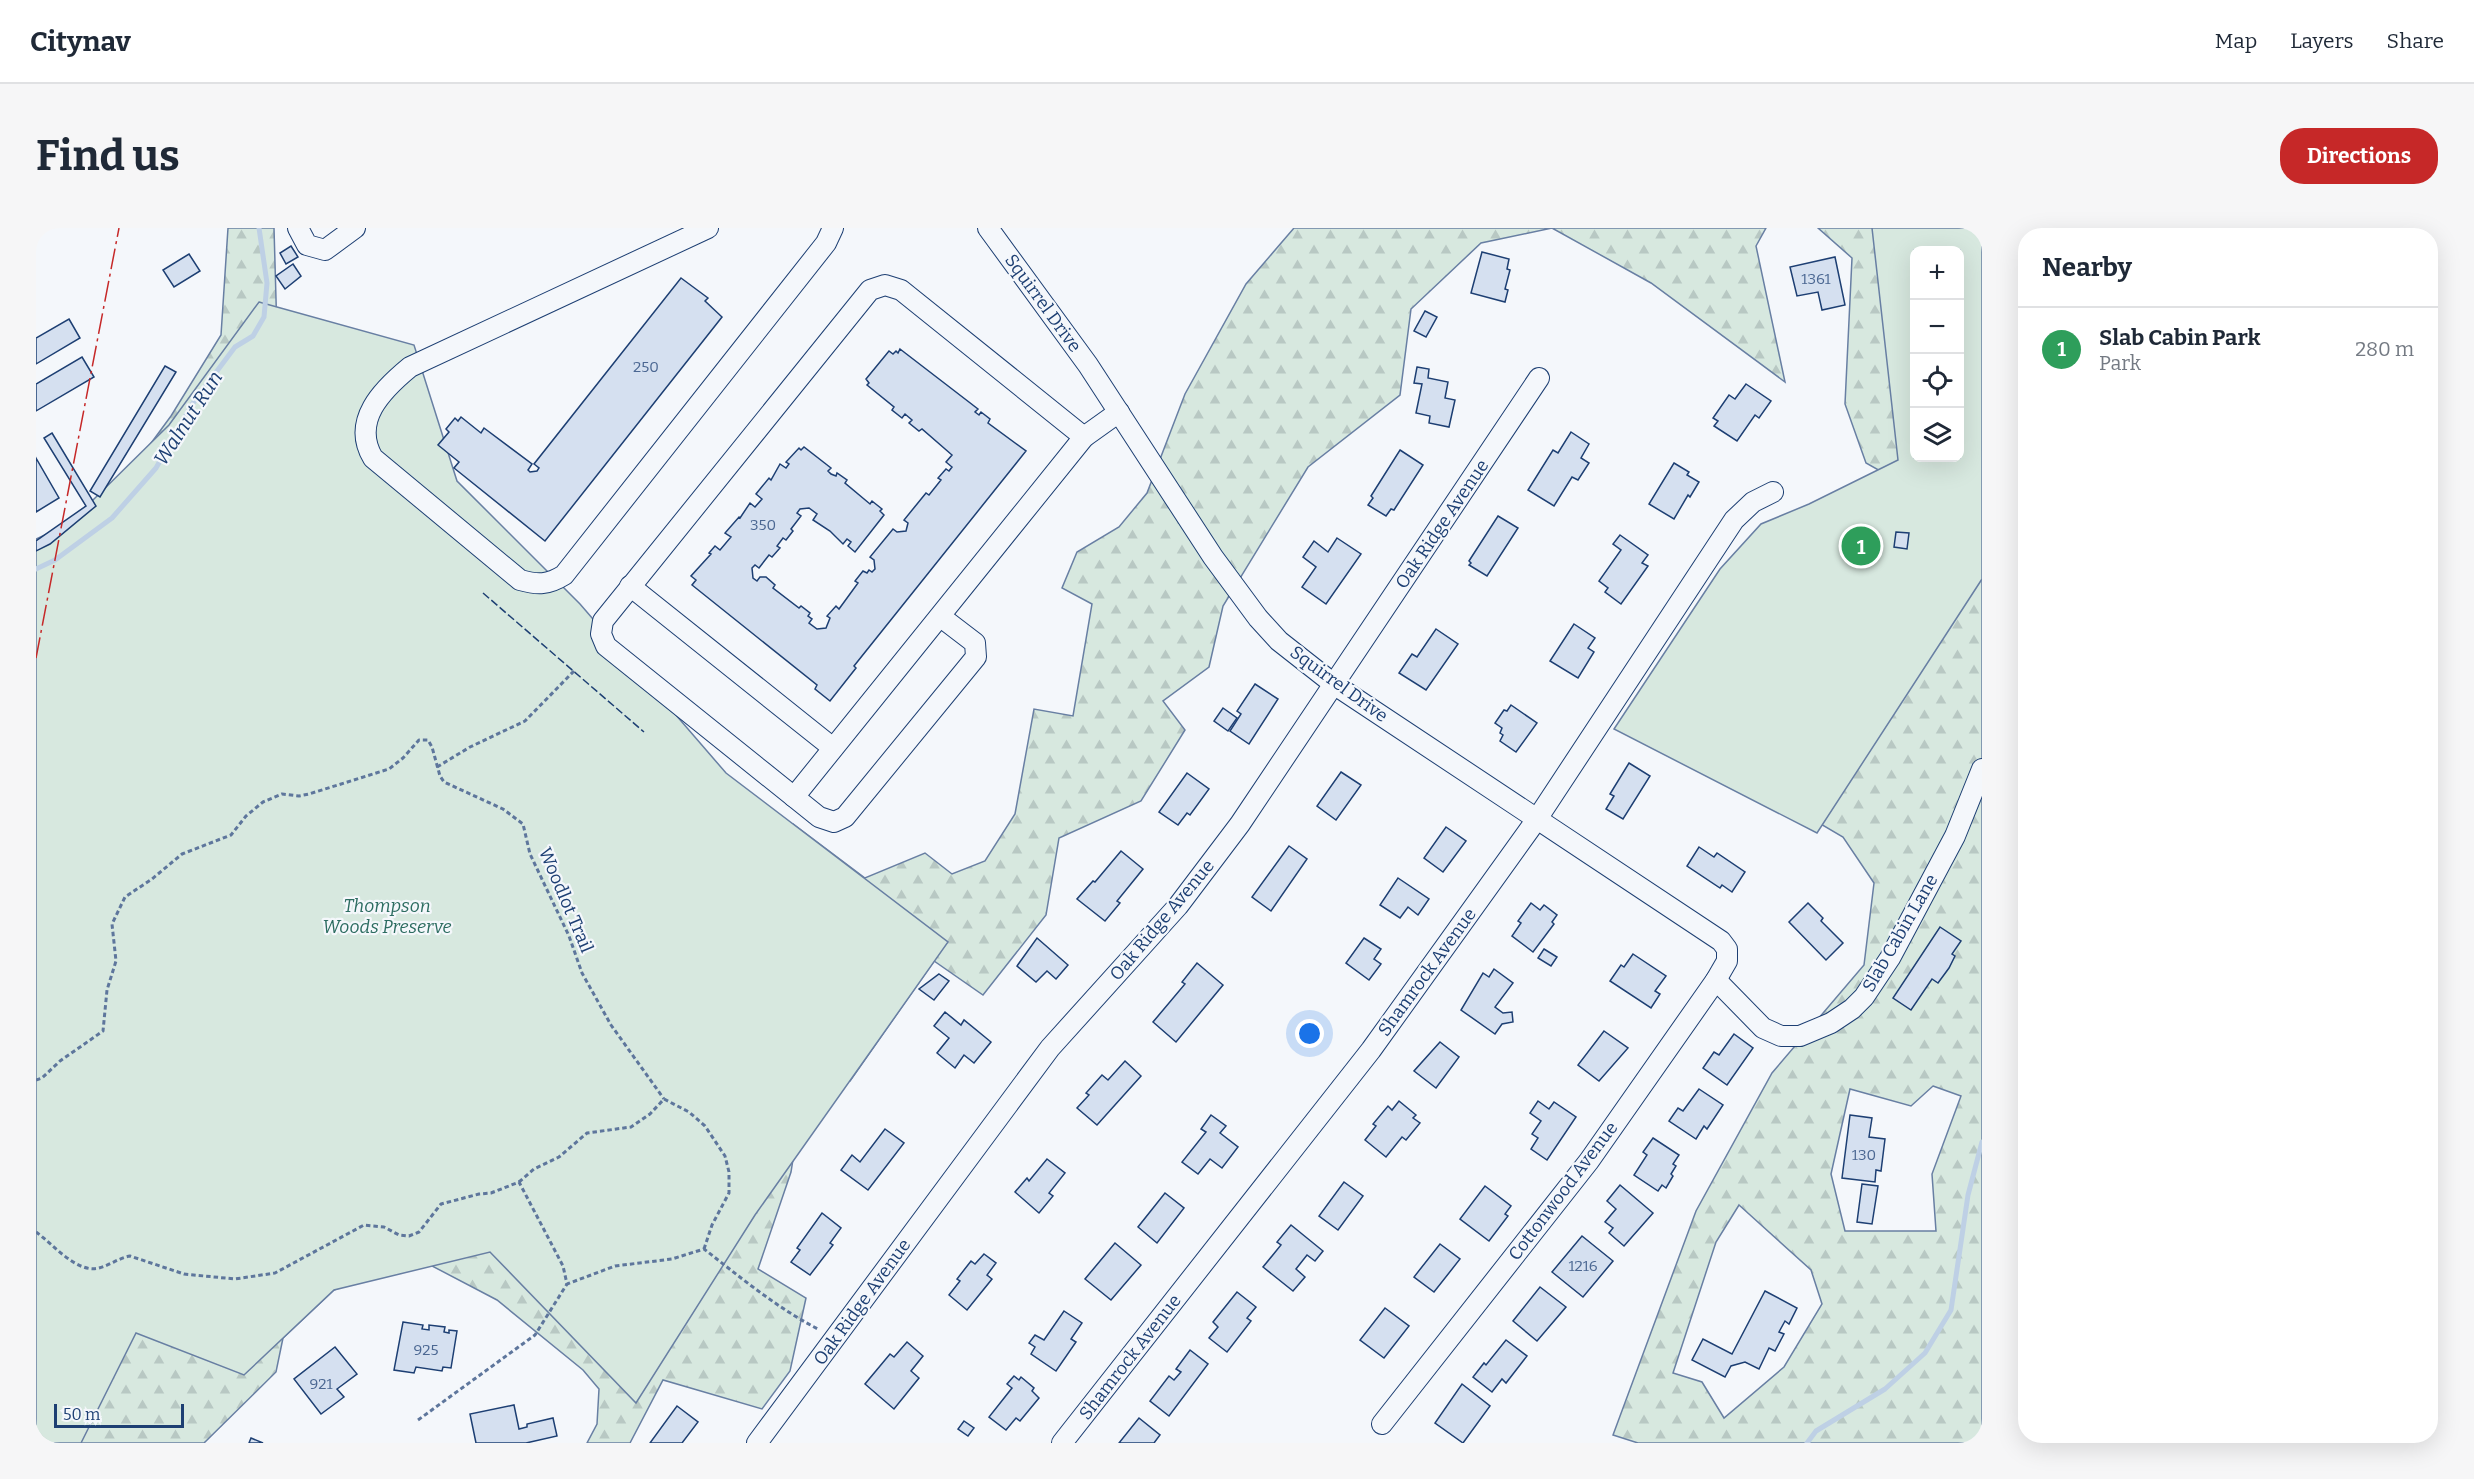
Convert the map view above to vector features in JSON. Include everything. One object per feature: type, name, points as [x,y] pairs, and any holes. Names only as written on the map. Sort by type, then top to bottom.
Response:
[{"type":"street","points":[[298,228],[307,245],[325,250],[355,228]]},
{"type":"street","points":[[708,228],[410,368],[397,378],[367,416],[366,447],[373,458],[520,580],[535,584],[551,583],[564,575],[572,566],[826,243],[833,228]]},
{"type":"street","name":"Squirrel Drive","points":[[988,228],[1088,365],[1213,557],[1258,618],[1280,641],[1335,685],[1721,941],[1727,949]]},
{"type":"street","points":[[941,616],[975,643],[976,657],[845,817],[834,822],[819,817],[606,646],[601,634],[603,621],[630,586],[870,290],[885,285],[901,290],[1084,437]]},
{"type":"street","name":"Oak Ridge Avenue","points":[[757,1443],[1050,1048],[1178,906],[1240,824],[1539,378]]},
{"type":"street","points":[[794,797],[1084,437],[1119,412]]},
{"type":"street","name":"Shamrock Avenue","points":[[1062,1443],[1371,1050],[1537,819],[1734,520],[1753,502],[1773,492]]},
{"type":"street","points":[[630,586],[833,748]]},
{"type":"street","name":"Slab Cabin Lane","points":[[1716,980],[1763,1028],[1781,1036],[1800,1036],[1831,1023],[1852,1009],[1864,997],[1890,957],[1954,836],[1982,769]]},
{"type":"street","name":"Cottonwood Avenue","points":[[1382,1424],[1588,1161],[1716,980],[1727,961],[1727,949]]},
{"type":"path","points":[[436,767],[470,747],[525,722],[574,671]]},
{"type":"path","name":"Woodlot Trail","points":[[36,1080],[42,1078],[60,1061],[103,1031],[106,990],[115,969],[112,924],[125,897],[133,890],[152,879],[182,854],[231,835],[254,807],[273,796],[309,794],[389,769],[403,758],[419,740],[428,740],[432,747],[436,767],[444,782],[503,809],[523,824],[530,854],[569,936],[582,974],[611,1025],[664,1099]]},
{"type":"path","points":[[36,1232],[71,1260],[87,1269],[102,1268],[122,1257],[130,1256],[184,1274],[235,1279],[275,1273],[364,1225],[384,1227],[399,1235],[408,1236],[419,1232],[441,1204],[491,1193],[519,1182],[534,1169],[559,1157],[587,1133],[631,1127],[650,1114],[664,1099],[689,1112],[705,1126],[725,1156],[729,1172],[729,1193],[712,1225],[704,1249]]},
{"type":"path","points":[[519,1182],[531,1209],[563,1266],[567,1284]]},
{"type":"path","points":[[704,1249],[804,1322],[836,1339]]},
{"type":"path","points":[[418,1420],[535,1335],[567,1284],[615,1266],[672,1259],[704,1249]]},
{"type":"green space","name":"Thompson Woods Preserve","points":[[228,228],[274,228],[277,334],[733,808],[793,824],[865,878],[925,853],[952,874],[985,861],[1015,814],[1034,709],[1073,716],[1092,604],[1062,588],[1077,552],[1119,527],[1147,493],[1185,394],[1246,284],[1294,228],[1552,228],[1481,243],[1411,309],[1400,395],[1308,467],[1223,606],[1209,667],[1163,701],[1185,730],[1141,801],[1059,838],[1046,915],[983,995],[934,961],[850,1081],[805,1083],[791,1172],[758,1269],[806,1298],[790,1371],[762,1409],[663,1380],[630,1443],[587,1443],[597,1424],[599,1389],[583,1370],[497,1300],[415,1257],[334,1290],[283,1338],[276,1372],[204,1443],[36,1443],[36,850],[107,503],[171,416],[221,335]]},
{"type":"green space","points":[[1552,228],[1766,228],[1756,246],[1785,382],[1651,283]]},
{"type":"green space","points":[[1818,228],[1960,228],[1922,246],[1910,246],[1910,462],[1982,461],[1982,1443],[1638,1443],[1613,1435],[1696,1211],[1772,1073],[1864,965],[1874,883],[1843,837],[1724,767],[1891,477],[1866,463],[1845,404],[1852,258]],"holes":[[[1933,1086],[1961,1096],[1932,1174],[1936,1231],[1845,1231],[1831,1174],[1850,1089],[1911,1106]],[[1739,1205],[1811,1270],[1822,1304],[1784,1367],[1724,1418],[1702,1382],[1673,1373],[1716,1242]]]},
{"type":"green space","points":[[1872,228],[1982,228],[1982,579],[1817,833],[1614,729],[1720,569],[1761,524],[1809,504],[1898,460]]},
{"type":"green space","name":"Thompson Woods Preserve","points":[[259,302],[414,345],[457,481],[580,604],[726,773],[948,942],[755,1215],[636,1403],[490,1252],[334,1290],[244,1375],[136,1333],[81,1443],[36,1443],[36,539],[60,528],[93,500],[169,425]]},
{"type":"building","points":[[291,246],[298,257],[286,264],[280,253]]},
{"type":"building","points":[[1482,252],[1509,259],[1507,269],[1510,270],[1505,289],[1508,290],[1505,302],[1471,293]]},
{"type":"building","points":[[189,254],[200,271],[174,287],[163,270]]},
{"type":"building","points":[[1835,257],[1845,305],[1822,310],[1818,292],[1797,296],[1790,267]]},
{"type":"building","points":[[293,264],[301,276],[285,289],[276,276]]},
{"type":"building","points":[[681,278],[708,298],[705,301],[722,317],[545,541],[454,468],[459,462],[438,445],[449,432],[446,429],[455,418],[458,421],[461,417],[481,433],[484,428],[532,464],[528,470],[530,472],[537,471],[539,468],[534,464]]},
{"type":"building","points":[[1425,311],[1437,317],[1426,337],[1414,331]]},
{"type":"building","points":[[69,319],[80,338],[36,364],[36,338]]},
{"type":"building","points":[[900,349],[978,409],[975,412],[979,415],[981,412],[990,419],[988,423],[1026,451],[854,666],[856,668],[830,701],[815,689],[817,685],[692,585],[696,580],[691,576],[711,554],[709,553],[715,546],[720,550],[731,537],[725,533],[740,518],[750,503],[755,507],[762,499],[756,494],[769,478],[771,480],[780,464],[786,468],[789,464],[786,462],[799,448],[801,450],[804,447],[831,468],[828,471],[831,474],[836,476],[837,473],[847,480],[845,483],[870,504],[872,501],[882,509],[880,511],[884,515],[855,552],[848,546],[851,542],[847,539],[843,544],[830,531],[813,520],[817,514],[809,508],[800,509],[797,513],[801,516],[786,540],[783,538],[777,546],[780,548],[772,557],[769,555],[759,568],[755,565],[752,568],[753,578],[757,581],[760,577],[766,577],[775,585],[773,588],[799,608],[801,606],[810,613],[808,616],[812,619],[809,623],[817,629],[826,628],[830,618],[827,616],[836,606],[839,609],[858,583],[855,581],[863,571],[867,573],[875,569],[874,560],[870,557],[893,529],[897,532],[906,531],[908,523],[904,520],[926,493],[929,495],[941,480],[938,478],[946,469],[949,471],[952,467],[946,462],[952,455],[922,429],[919,431],[909,423],[912,420],[905,414],[902,418],[892,410],[894,407],[867,385],[869,383],[866,379],[889,351],[893,354],[896,351],[898,353]]},
{"type":"building","points":[[82,357],[94,377],[36,411],[36,384]]},
{"type":"building","points":[[165,366],[176,372],[100,497],[90,491]]},
{"type":"building","points":[[1417,367],[1429,369],[1428,378],[1448,382],[1445,398],[1455,400],[1449,427],[1429,423],[1430,416],[1416,413],[1422,384],[1414,383]]},
{"type":"building","points":[[1746,384],[1771,401],[1759,418],[1755,415],[1737,441],[1714,426],[1718,421],[1713,418],[1729,395],[1735,399]]},
{"type":"building","points":[[1571,432],[1589,444],[1581,458],[1589,463],[1578,480],[1572,477],[1554,506],[1528,490],[1553,450],[1558,453]]},
{"type":"building","points":[[52,433],[96,506],[50,544],[36,551],[36,541],[86,506],[44,438]]},
{"type":"building","points":[[1400,450],[1423,465],[1394,510],[1391,509],[1386,516],[1368,505],[1373,498],[1371,496]]},
{"type":"building","points":[[36,458],[59,498],[36,512]]},
{"type":"building","points":[[1674,463],[1689,472],[1687,475],[1699,482],[1690,497],[1688,495],[1674,519],[1649,504]]},
{"type":"building","points":[[1498,516],[1518,528],[1487,576],[1469,565],[1471,563],[1469,561]]},
{"type":"building","points":[[1896,532],[1909,533],[1907,549],[1894,547]]},
{"type":"building","points":[[1620,535],[1648,555],[1642,563],[1648,566],[1621,604],[1605,592],[1608,588],[1599,581],[1621,550],[1613,544]]},
{"type":"building","points":[[1337,538],[1361,554],[1326,604],[1302,587],[1316,567],[1303,557],[1314,541],[1328,552]]},
{"type":"building","points":[[1574,624],[1595,638],[1588,648],[1594,652],[1578,678],[1550,661]]},
{"type":"building","points":[[1436,629],[1458,644],[1426,690],[1399,673],[1412,654],[1417,657]]},
{"type":"building","points":[[1255,684],[1278,699],[1249,744],[1230,731],[1241,714],[1237,711]]},
{"type":"building","points":[[1511,705],[1537,723],[1516,752],[1500,741],[1503,735],[1500,733],[1502,728],[1495,723],[1504,710],[1507,711]]},
{"type":"building","points":[[1223,708],[1237,718],[1228,731],[1214,721]]},
{"type":"building","points":[[1629,763],[1650,776],[1623,819],[1606,809],[1614,796],[1610,794]]},
{"type":"building","points":[[1341,772],[1361,785],[1336,820],[1317,806]]},
{"type":"building","points":[[1187,773],[1209,789],[1190,815],[1187,813],[1178,825],[1159,812]]},
{"type":"building","points":[[1446,827],[1466,841],[1443,872],[1424,858]]},
{"type":"building","points":[[1289,846],[1307,859],[1271,911],[1252,897]]},
{"type":"building","points":[[1699,847],[1714,857],[1717,853],[1745,872],[1732,892],[1722,885],[1720,888],[1687,866]]},
{"type":"building","points":[[1121,851],[1143,869],[1117,901],[1120,903],[1105,921],[1077,899]]},
{"type":"building","points":[[1398,878],[1429,899],[1418,915],[1408,907],[1400,918],[1380,905]]},
{"type":"building","points":[[1531,903],[1540,910],[1544,905],[1557,915],[1552,922],[1554,924],[1533,952],[1512,936],[1521,923],[1518,921]]},
{"type":"building","points":[[1808,903],[1823,918],[1821,921],[1843,943],[1826,960],[1789,922]]},
{"type":"building","points":[[1940,927],[1961,941],[1952,954],[1955,956],[1949,968],[1938,983],[1932,979],[1911,1010],[1893,998]]},
{"type":"building","points":[[1037,938],[1068,965],[1056,979],[1047,971],[1036,982],[1017,966]]},
{"type":"building","points":[[1364,938],[1381,949],[1374,959],[1381,964],[1369,980],[1346,963]]},
{"type":"building","points":[[1544,949],[1557,957],[1551,966],[1538,958]]},
{"type":"building","points":[[1633,954],[1666,976],[1655,991],[1660,994],[1651,1008],[1610,981],[1621,965],[1624,967]]},
{"type":"building","points":[[1197,963],[1223,985],[1176,1042],[1153,1022],[1185,984],[1182,982]]},
{"type":"building","points":[[1494,969],[1513,983],[1495,1007],[1503,1013],[1512,1012],[1513,1022],[1502,1024],[1495,1034],[1461,1010],[1483,973],[1489,977]]},
{"type":"building","points":[[939,974],[949,981],[934,1000],[919,989]]},
{"type":"building","points":[[945,1012],[961,1025],[964,1020],[991,1042],[974,1063],[964,1055],[955,1068],[937,1053],[949,1038],[934,1026]]},
{"type":"building","points":[[1604,1031],[1628,1048],[1599,1081],[1578,1065]]},
{"type":"building","points":[[1734,1034],[1753,1048],[1727,1085],[1703,1068],[1714,1052],[1719,1055]]},
{"type":"building","points":[[1440,1042],[1459,1057],[1436,1088],[1414,1071]]},
{"type":"building","points":[[1125,1061],[1141,1076],[1097,1125],[1077,1108],[1089,1095],[1086,1093],[1102,1075],[1108,1080]]},
{"type":"building","points":[[1699,1089],[1723,1105],[1707,1129],[1704,1126],[1696,1139],[1669,1121],[1678,1108],[1683,1111]]},
{"type":"building","points":[[1399,1101],[1416,1115],[1413,1118],[1420,1123],[1406,1140],[1402,1137],[1386,1157],[1365,1140],[1376,1126],[1373,1124],[1388,1106],[1392,1110]]},
{"type":"building","points":[[1538,1101],[1549,1109],[1554,1102],[1576,1117],[1547,1160],[1531,1149],[1538,1138],[1532,1134],[1541,1121],[1530,1113]]},
{"type":"building","points":[[1211,1115],[1226,1126],[1220,1133],[1238,1147],[1222,1168],[1210,1159],[1198,1174],[1182,1162],[1206,1132],[1201,1129]]},
{"type":"building","points":[[1850,1115],[1872,1118],[1869,1137],[1885,1139],[1881,1171],[1876,1170],[1875,1182],[1842,1178]]},
{"type":"building","points":[[885,1129],[904,1143],[868,1190],[841,1170],[852,1155],[860,1162]]},
{"type":"building","points":[[1653,1138],[1679,1155],[1673,1164],[1676,1166],[1666,1188],[1662,1185],[1658,1191],[1634,1175],[1647,1155],[1643,1152]]},
{"type":"building","points":[[1047,1159],[1065,1173],[1049,1193],[1053,1196],[1039,1213],[1015,1192],[1027,1178],[1029,1181]]},
{"type":"building","points":[[1344,1182],[1363,1196],[1338,1230],[1319,1216]]},
{"type":"building","points":[[1862,1184],[1878,1186],[1872,1224],[1857,1222]]},
{"type":"building","points":[[1620,1185],[1653,1213],[1624,1246],[1609,1233],[1613,1228],[1605,1222],[1616,1209],[1607,1201]]},
{"type":"building","points":[[1485,1186],[1511,1206],[1505,1214],[1508,1216],[1489,1241],[1460,1219]]},
{"type":"building","points":[[1165,1193],[1184,1208],[1157,1243],[1138,1227]]},
{"type":"building","points":[[822,1213],[841,1228],[830,1243],[833,1245],[810,1275],[791,1262],[800,1250],[797,1248]]},
{"type":"building","points":[[1291,1225],[1323,1251],[1315,1261],[1307,1255],[1296,1269],[1305,1277],[1293,1291],[1263,1267],[1281,1245],[1277,1242]]},
{"type":"building","points":[[1582,1236],[1613,1261],[1583,1297],[1552,1272]]},
{"type":"building","points":[[1115,1243],[1141,1265],[1111,1300],[1085,1279]]},
{"type":"building","points":[[1440,1244],[1460,1259],[1434,1292],[1414,1277]]},
{"type":"building","points":[[984,1254],[996,1263],[987,1275],[992,1279],[967,1310],[949,1295],[960,1281],[957,1279],[971,1261],[975,1264]]},
{"type":"building","points":[[1540,1287],[1566,1307],[1537,1341],[1513,1321]]},
{"type":"building","points":[[1765,1291],[1797,1308],[1789,1324],[1785,1321],[1779,1332],[1784,1334],[1775,1351],[1769,1348],[1759,1369],[1745,1362],[1731,1366],[1725,1377],[1692,1360],[1703,1339],[1732,1354]]},
{"type":"building","points":[[1237,1292],[1256,1307],[1247,1318],[1251,1321],[1227,1352],[1209,1338],[1218,1327],[1213,1322]]},
{"type":"building","points":[[1385,1308],[1409,1326],[1384,1358],[1360,1340]]},
{"type":"building","points":[[1064,1311],[1082,1323],[1071,1339],[1076,1342],[1056,1371],[1031,1354],[1035,1347],[1029,1343],[1035,1335],[1044,1340]]},
{"type":"building","points":[[403,1322],[423,1325],[422,1329],[429,1330],[429,1325],[445,1327],[444,1332],[457,1331],[451,1368],[443,1367],[442,1371],[416,1367],[414,1373],[394,1370]]},
{"type":"building","points":[[1506,1340],[1527,1356],[1506,1383],[1502,1379],[1492,1392],[1473,1377]]},
{"type":"building","points":[[907,1342],[923,1356],[911,1371],[919,1378],[894,1409],[865,1384],[890,1354],[894,1357]]},
{"type":"building","points":[[335,1347],[357,1374],[337,1389],[344,1397],[321,1414],[294,1379]]},
{"type":"building","points":[[1190,1350],[1208,1364],[1169,1416],[1150,1401],[1169,1376],[1174,1380],[1181,1372],[1176,1369]]},
{"type":"building","points":[[1014,1376],[1019,1380],[1021,1377],[1034,1388],[1032,1391],[1039,1398],[1020,1421],[1016,1418],[1006,1430],[989,1417],[1012,1388],[1007,1384]]},
{"type":"building","points":[[1462,1384],[1490,1406],[1463,1443],[1435,1423]]},
{"type":"building","points":[[514,1405],[519,1429],[527,1427],[527,1424],[553,1418],[557,1436],[526,1443],[476,1443],[470,1414]]},
{"type":"building","points":[[677,1406],[698,1422],[682,1443],[650,1443]]},
{"type":"building","points":[[1139,1418],[1160,1435],[1154,1443],[1119,1443]]},
{"type":"building","points":[[964,1421],[974,1428],[968,1436],[958,1429]]},
{"type":"building","points":[[251,1438],[263,1443],[249,1443]]},
{"type":"waterway","name":"Walnut Run","points":[[36,569],[55,560],[112,518],[156,468],[193,403],[235,347],[253,336],[264,317],[267,283],[259,228]]},
{"type":"waterway","points":[[1807,1443],[1816,1431],[1885,1389],[1925,1353],[1951,1310],[1968,1195],[1982,1142]]},
{"type":"fence","points":[[483,593],[644,732]]},
{"type":"power","points":[[36,658],[119,228]]},
{"type":"place","name":"Slab Cabin Park","points":[[1861,546]]}]
